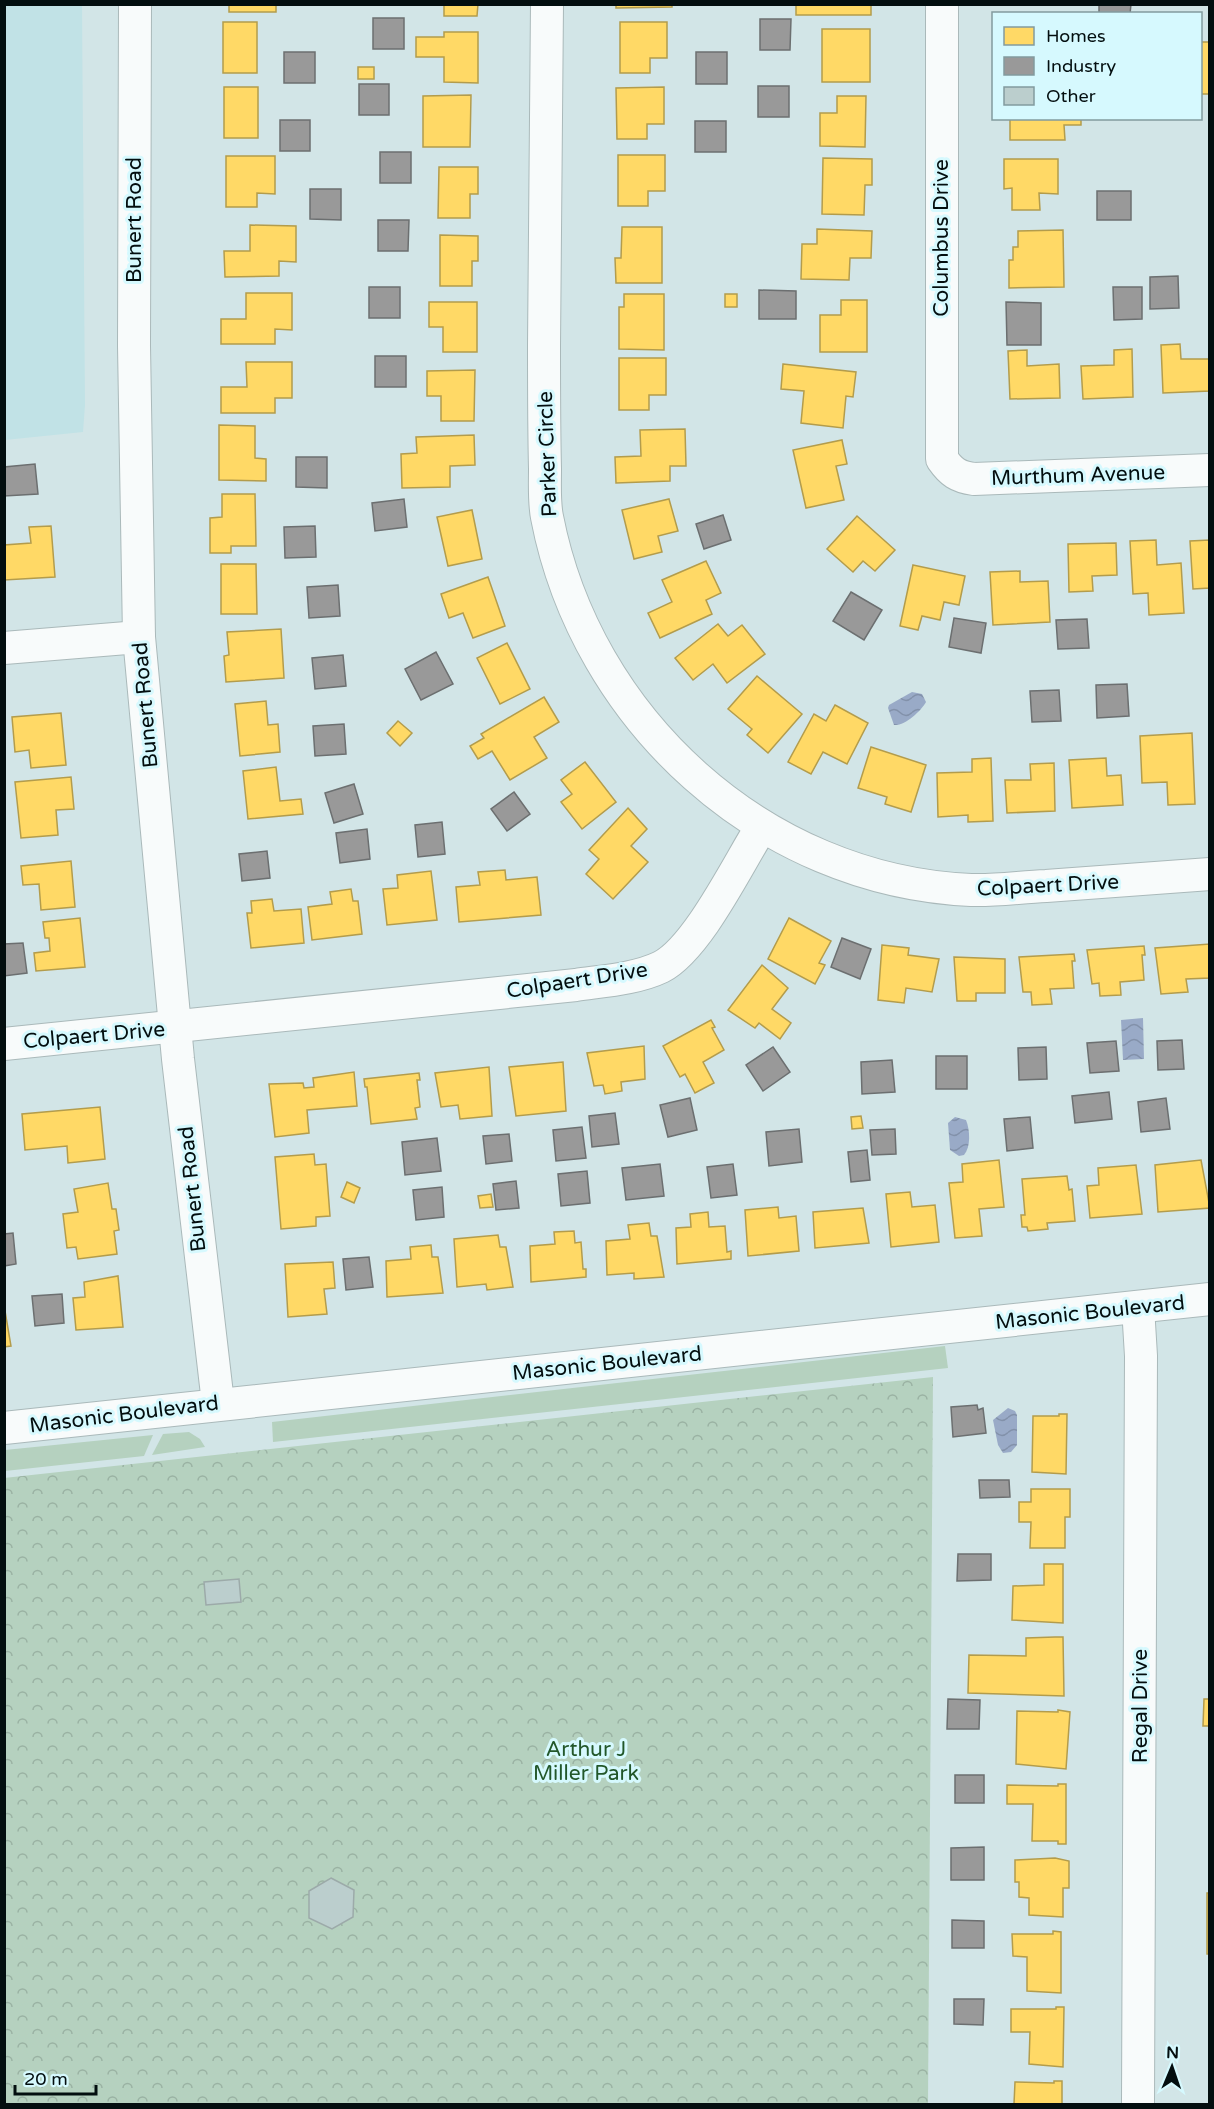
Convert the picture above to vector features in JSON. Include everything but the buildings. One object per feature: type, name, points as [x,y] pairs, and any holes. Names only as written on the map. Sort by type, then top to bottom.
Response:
[{"type":"street","name":"Bunert Road","points":[[135,4],[134,345],[139,637],[174,1027],[218,1403]]},
{"type":"street","name":"Parker Circle","points":[[547,4],[544,402],[546,514],[568,589],[598,656],[630,708],[668,752],[713,794],[762,826]]},
{"type":"street","name":"Columbus Drive","points":[[942,4],[940,445],[942,459],[949,470]]},
{"type":"street","name":"Murthum Avenue","points":[[949,470],[960,477],[974,479],[1209,470]]},
{"type":"street","points":[[4,648],[139,637]]},
{"type":"street","name":"Colpaert Drive","points":[[4,1044],[576,985],[627,977],[662,966],[686,946],[703,923],[762,826],[793,842],[869,872],[899,880],[971,890],[1209,874]]},
{"type":"street","name":"Masonic Boulevard","points":[[4,1428],[218,1403],[1209,1299]]},
{"type":"street","name":"Regal Drive","points":[[1138,1307],[1141,1368],[1138,2104]]},
{"type":"shaded area","points":[[4,5],[82,5],[85,405],[83,432],[5,440]]},
{"type":"green space","points":[[945,1346],[948,1368],[273,1442],[272,1422]]},
{"type":"green space","name":"Arthur J Miller Park","points":[[933,1377],[928,2104],[5,2104],[4,1478]]},
{"type":"green space","points":[[189,1432],[200,1439],[205,1447],[152,1455],[163,1434]]},
{"type":"green space","points":[[153,1435],[144,1456],[5,1471],[5,1450]]},
{"type":"water","points":[[912,692],[922,694],[926,702],[912,717],[903,723],[894,725],[889,705]]},
{"type":"water","points":[[1143,1018],[1144,1059],[1123,1060],[1121,1020]]},
{"type":"water","points":[[955,1117],[966,1120],[969,1133],[966,1152],[959,1156],[950,1150],[948,1123]]},
{"type":"water","points":[[1008,1408],[1015,1411],[1017,1415],[1017,1445],[1011,1452],[1003,1453],[998,1445],[993,1420]]}]
